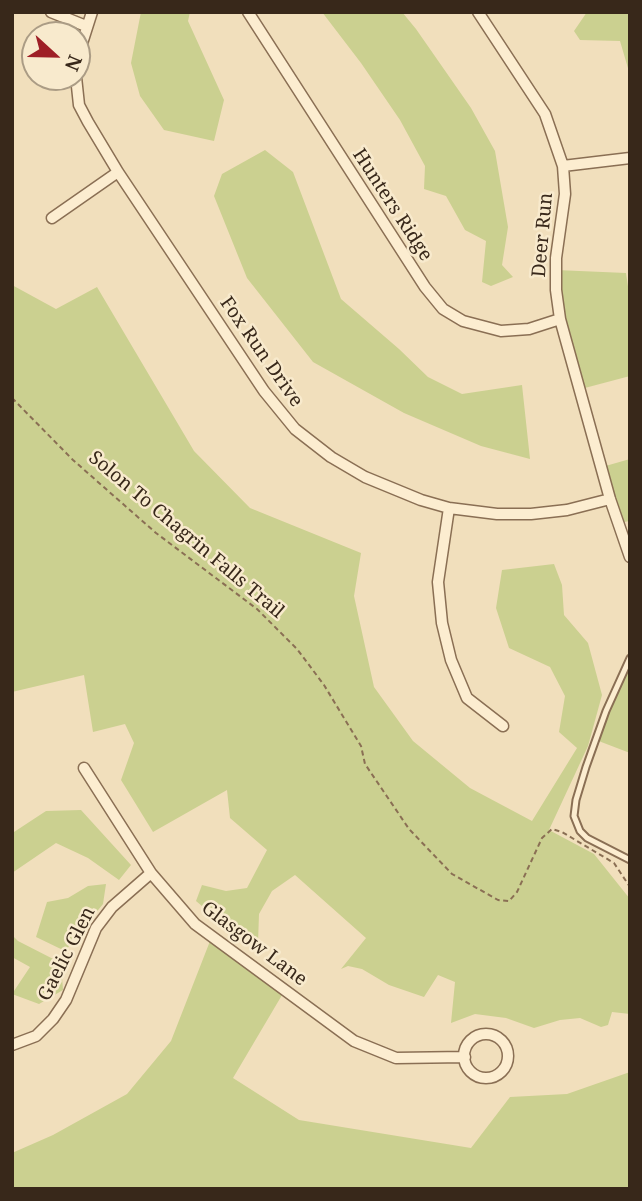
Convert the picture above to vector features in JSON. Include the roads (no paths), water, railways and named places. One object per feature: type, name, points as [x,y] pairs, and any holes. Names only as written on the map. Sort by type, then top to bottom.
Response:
[{"type":"street","points":[[51,12],[74,21]]},
{"type":"street","name":"Hunters Ridge","points":[[248,12],[425,288],[443,309],[463,321],[501,331],[529,329],[561,319]]},
{"type":"street","name":"Deer Run","points":[[478,12],[545,114],[563,166],[565,194],[556,258],[561,319],[610,499],[630,557]]},
{"type":"street","name":"Fox Run Drive","points":[[78,91],[79,105],[118,172],[264,391],[295,429],[331,457],[365,477],[421,500],[449,508],[496,514],[531,514],[567,510],[610,499]]},
{"type":"street","points":[[563,166],[630,158]]},
{"type":"street","points":[[51,218],[118,172]]},
{"type":"street","points":[[449,508],[438,582],[442,623],[451,660],[467,698],[503,726]]},
{"type":"street","name":"Glasgow Lane","points":[[84,768],[151,873],[195,924],[354,1041],[396,1058],[465,1057]]},
{"type":"street","name":"Gaelic Glen","points":[[12,1045],[36,1036],[53,1019],[66,1000],[96,928],[111,906],[151,873]]},
{"type":"street","points":[[483,1035],[497,1037],[503,1042],[508,1055],[504,1069],[493,1077],[486,1078],[472,1073],[465,1057],[471,1041],[483,1035]]},
{"type":"lane","points":[[630,658],[586,767],[574,816],[580,831],[587,838],[630,860]]}]
